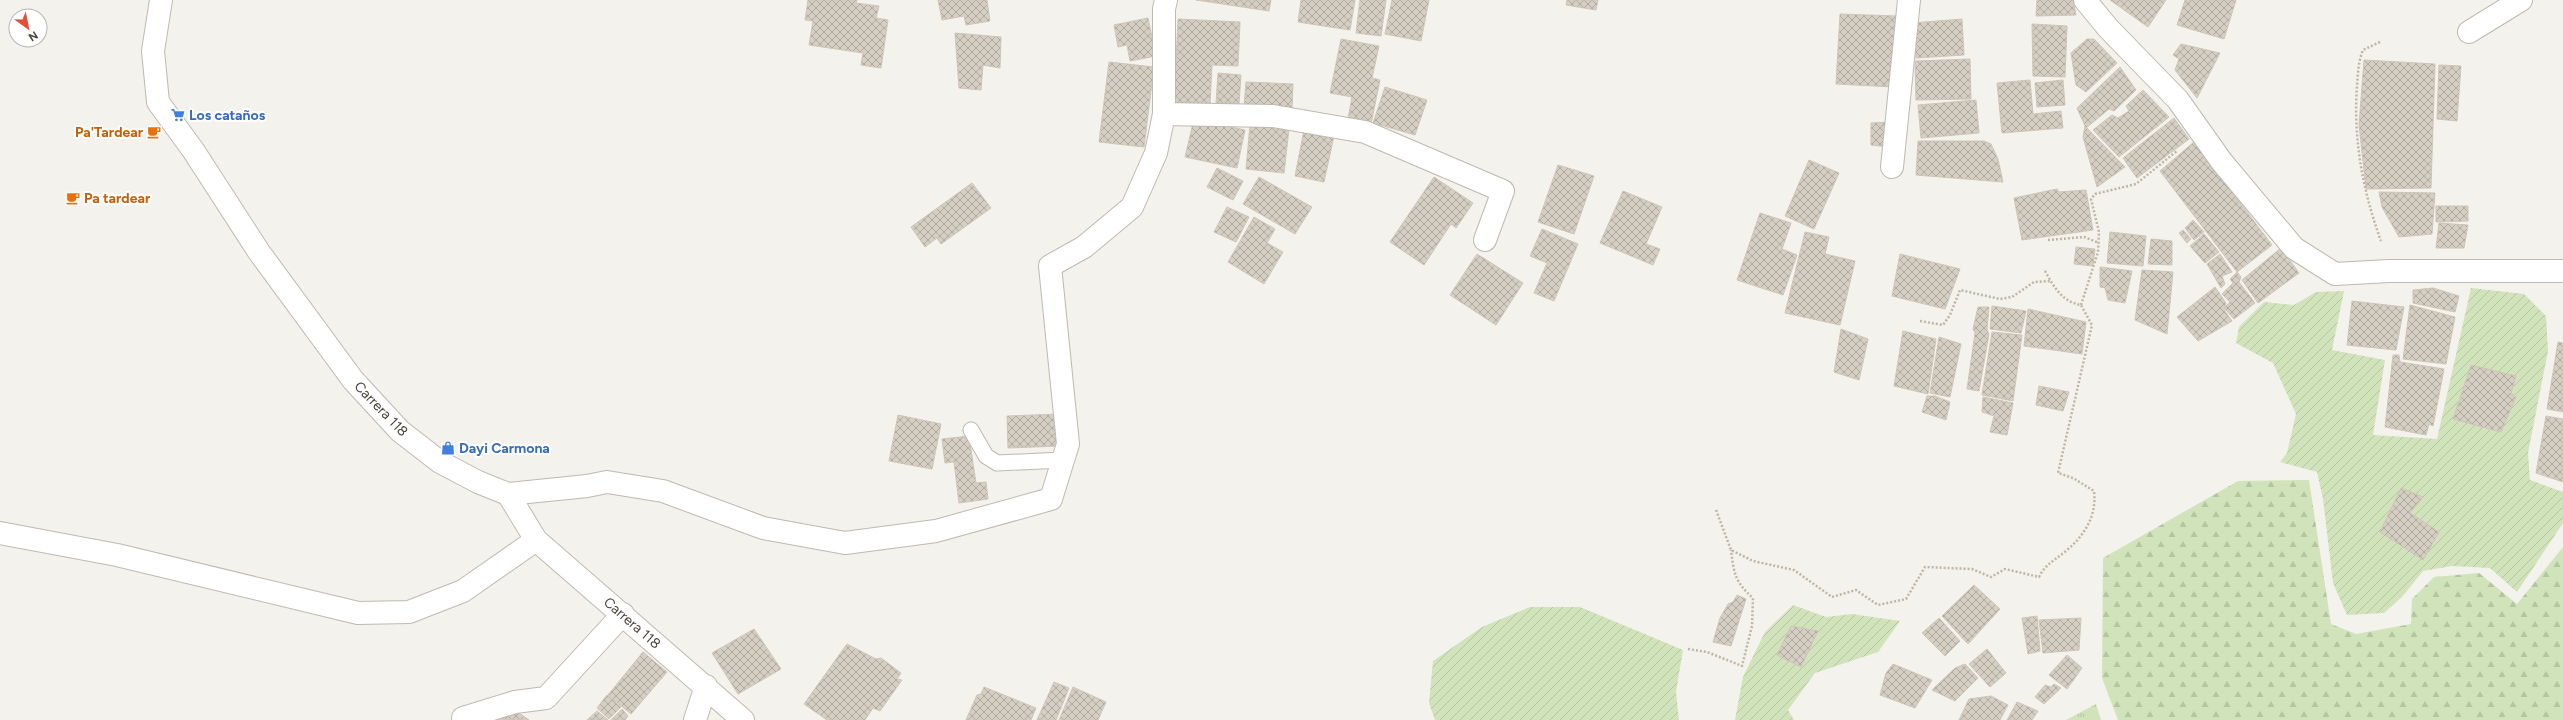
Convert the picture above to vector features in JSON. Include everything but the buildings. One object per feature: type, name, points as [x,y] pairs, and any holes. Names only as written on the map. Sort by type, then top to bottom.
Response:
[{"type":"street","name":"Carrera 118","points":[[161,0],[153,51],[158,102],[193,150],[259,252],[353,380],[400,431],[440,462],[478,482],[508,494],[536,540],[706,686],[743,720]]},
{"type":"street","points":[[508,494],[586,486],[607,482],[663,491],[763,528],[845,543],[936,531],[1051,499],[1068,444],[1050,266],[1084,247],[1132,207],[1156,153],[1164,114],[1164,10],[1166,0]]},
{"type":"street","points":[[1892,167],[1909,0]]},
{"type":"street","points":[[2085,0],[2108,28],[2178,100],[2222,162],[2294,248],[2335,274],[2389,271],[2563,271]]},
{"type":"street","points":[[2469,32],[2521,0]]},
{"type":"street","points":[[1164,114],[1273,116],[1365,132],[1504,192],[1485,240]]},
{"type":"street","points":[[0,533],[117,554],[358,613],[409,612],[462,591],[536,540]]},
{"type":"street","points":[[463,718],[515,702],[546,698],[623,614]]},
{"type":"street","points":[[695,720],[706,686]]},
{"type":"lane","points":[[971,430],[986,456],[997,463],[1063,460]]},
{"type":"path","points":[[2380,42],[2363,50],[2359,59],[2356,105],[2357,136],[2364,189],[2385,250],[2389,271]]},
{"type":"path","points":[[1731,550],[1753,561],[1794,570],[1832,597],[1856,590],[1878,605],[1906,599],[1925,567],[1972,568],[1991,577],[2005,569],[2039,577],[2045,565],[2068,550],[2084,533],[2096,506],[2094,492],[2074,478],[2058,473],[2092,325],[2081,305],[2098,252],[2099,243],[2099,232],[2091,199],[2095,194],[2136,184],[2201,132]]},
{"type":"path","points":[[2048,240],[2084,237],[2099,243]]},
{"type":"path","points":[[2044,269],[2058,292],[2071,303],[2081,305]]},
{"type":"path","points":[[1920,321],[1943,325],[1950,315],[1960,290],[2000,299],[2012,297],[2034,282],[2050,281]]},
{"type":"path","points":[[1688,649],[1707,652],[1742,666],[1752,626],[1753,598],[1739,585],[1734,571],[1731,550],[1716,510]]},
{"type":"green space","points":[[2471,288],[2524,294],[2546,316],[2548,351],[2528,453],[2530,480],[2563,492],[2563,523],[2517,592],[2490,568],[2452,566],[2423,571],[2402,597],[2384,613],[2347,615],[2333,583],[2323,499],[2317,472],[2280,462],[2287,453],[2296,414],[2273,363],[2236,343],[2239,327],[2264,302],[2294,305],[2316,292],[2344,291],[2332,350],[2385,360],[2373,435],[2437,439]]},
{"type":"green space","points":[[2309,480],[2331,624],[2356,634],[2411,624],[2412,599],[2434,577],[2479,573],[2517,604],[2563,547],[2563,720],[2118,720],[2102,678],[2103,558],[2238,481]]},
{"type":"green space","points":[[1793,605],[1826,617],[1852,614],[1900,621],[1878,652],[1815,673],[1788,710],[1794,720],[1735,720],[1743,677],[1765,632]]},
{"type":"green space","points":[[1530,607],[1580,607],[1683,650],[1676,692],[1679,720],[1435,720],[1429,703],[1433,661],[1482,627]]},
{"type":"green space","points":[[2096,704],[2101,720],[2066,720]]},
{"type":"place","name":"Los cataños","points":[[178,115]]},
{"type":"place","name":"Pa'Tardear","points":[[154,132]]},
{"type":"place","name":"Pa tardear","points":[[73,198]]},
{"type":"place","name":"Dayi Carmona","points":[[448,448]]}]
